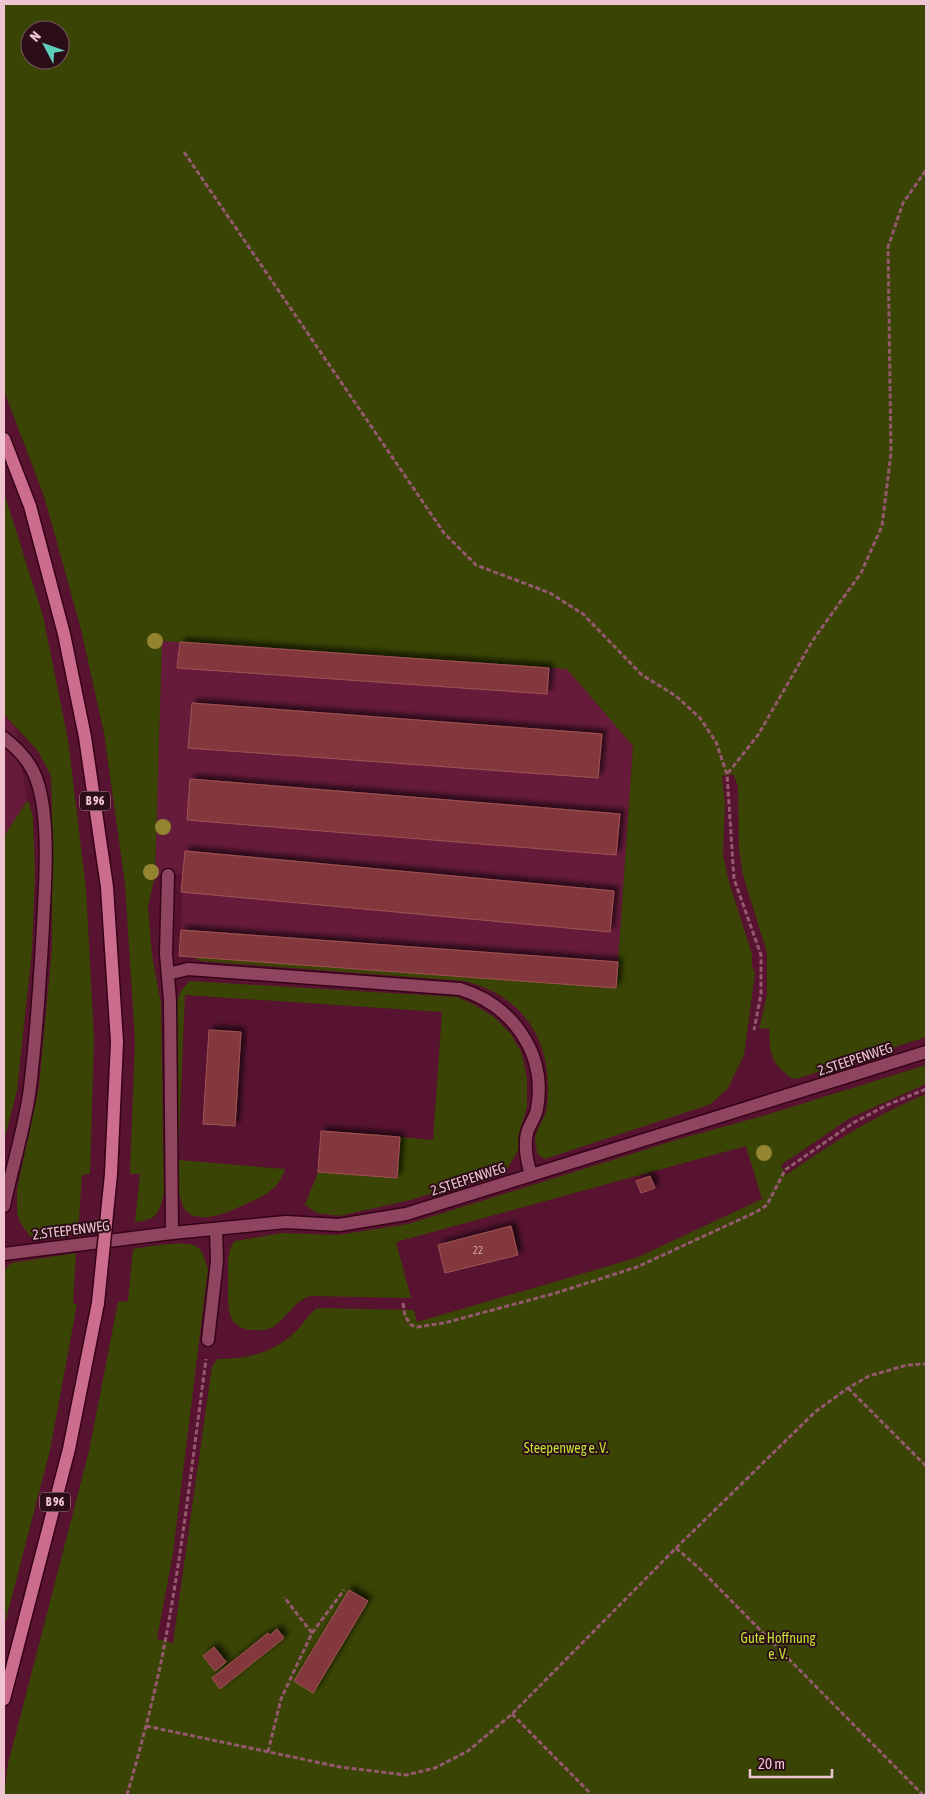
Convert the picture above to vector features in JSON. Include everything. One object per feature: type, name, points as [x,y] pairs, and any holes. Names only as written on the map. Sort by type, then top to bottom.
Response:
[{"type":"main road","name":"B 96","points":[[4,439],[30,506],[64,634],[85,737],[108,887],[117,1042],[111,1174],[98,1303],[69,1449],[4,1699]]},
{"type":"street","points":[[4,738],[16,747],[29,762],[37,780],[43,813],[46,873],[42,948],[29,1089],[4,1206]]},
{"type":"street","points":[[168,875],[166,954],[170,1000],[172,1233]]},
{"type":"street","points":[[168,974],[188,969],[460,989],[478,994],[500,1008],[520,1029],[533,1052],[538,1079],[537,1109],[527,1134],[527,1163],[531,1175]]},
{"type":"street","name":"2.STEEPENWEG","points":[[4,1254],[172,1233],[286,1222],[340,1225],[406,1214],[926,1052]]},
{"type":"street","points":[[208,1340],[217,1261],[216,1229]]},
{"type":"path","points":[[184,152],[444,533],[476,565],[550,593],[583,614],[642,675],[676,696],[700,718],[716,742],[727,774],[734,879],[761,956],[761,994],[754,1030]]},
{"type":"path","points":[[727,774],[758,735],[813,640],[861,573],[882,526],[891,454],[888,247],[903,203],[926,170]]},
{"type":"path","points":[[403,1303],[405,1316],[411,1324],[417,1327],[426,1326],[556,1293],[636,1267],[756,1212],[766,1205],[786,1170],[852,1124],[887,1105],[926,1089]]},
{"type":"path","points":[[127,1795],[146,1726],[168,1628],[181,1550],[208,1340]]},
{"type":"path","points":[[146,1726],[340,1767],[406,1775],[435,1768],[468,1750],[512,1714],[676,1548],[816,1412],[848,1388],[870,1376],[907,1366],[926,1364]]},
{"type":"path","points":[[848,1388],[926,1466]]},
{"type":"path","points":[[676,1548],[707,1576],[923,1795]]},
{"type":"path","points":[[268,1752],[274,1725],[289,1678],[312,1633],[344,1590]]},
{"type":"path","points":[[284,1598],[312,1633]]},
{"type":"path","points":[[512,1714],[592,1795]]},
{"type":"shaded area","points":[[162,641],[568,669],[633,746],[616,988],[181,930],[183,875],[155,875]]},
{"type":"shaded area","points":[[4,714],[16,728],[27,801],[4,836]]},
{"type":"green space","points":[[4,4],[926,4],[926,1037],[796,1079],[789,1076],[778,1066],[772,1056],[769,1028],[759,1029],[767,995],[767,953],[743,875],[739,849],[738,786],[733,774],[722,776],[725,803],[723,854],[729,882],[752,954],[752,966],[755,973],[744,1055],[728,1088],[711,1104],[545,1159],[537,1154],[535,1139],[547,1107],[548,1084],[546,1063],[540,1043],[531,1026],[519,1011],[504,998],[486,988],[464,981],[200,961],[193,957],[618,962],[633,746],[567,669],[162,641],[155,875],[148,907],[152,955],[161,1004],[164,1192],[161,1205],[156,1214],[148,1219],[135,1222],[140,1174],[130,1174],[135,1040],[125,884],[104,733],[81,629],[44,496],[4,391]]},
{"type":"green space","points":[[4,493],[43,616],[68,740],[86,889],[94,1038],[90,1174],[82,1175],[78,1232],[38,1238],[30,1236],[21,1224],[17,1213],[17,1189],[39,1087],[52,948],[51,776],[38,751],[4,714]]},
{"type":"green space","points":[[27,801],[29,802],[33,817],[35,873],[32,950],[17,1091],[4,1141],[4,836]]},
{"type":"green space","points":[[190,981],[457,997],[473,1004],[494,1017],[511,1034],[522,1054],[527,1079],[527,1107],[519,1134],[518,1151],[507,1169],[411,1200],[339,1216],[317,1213],[305,1205],[318,1172],[397,1178],[400,1137],[433,1140],[442,1012],[185,995],[178,1160],[285,1169],[278,1184],[260,1198],[219,1215],[198,1217],[192,1215],[187,1212],[180,1199],[174,1146],[177,1001],[181,991]]},
{"type":"green space","points":[[926,1065],[926,1084],[850,1118],[781,1165],[786,1175],[854,1131],[926,1094],[926,1795],[4,1795],[8,1764],[89,1451],[118,1302],[128,1301],[133,1249],[166,1244],[192,1245],[201,1251],[208,1269],[173,1553],[157,1639],[173,1643],[212,1366],[218,1359],[240,1358],[270,1350],[288,1339],[317,1308],[414,1310],[417,1322],[636,1258],[762,1199],[746,1146],[396,1242],[411,1298],[311,1296],[300,1301],[276,1325],[263,1330],[245,1329],[238,1326],[231,1316],[228,1302],[228,1262],[230,1250],[235,1241],[282,1233],[338,1235],[408,1224],[676,1140],[769,1114]]},
{"type":"green space","points":[[76,1253],[73,1304],[77,1304],[50,1450],[4,1627],[4,1270],[11,1263]]},
{"type":"building","points":[[180,642],[549,668],[547,694],[177,668]]},
{"type":"building","points":[[192,703],[602,734],[598,778],[188,748]]},
{"type":"building","points":[[190,779],[620,814],[616,855],[187,820]]},
{"type":"building","points":[[185,851],[614,891],[610,932],[181,892]]},
{"type":"building","points":[[181,930],[618,962],[616,988],[179,956]]},
{"type":"building","points":[[209,1030],[241,1032],[235,1126],[203,1124]]},
{"type":"building","points":[[321,1131],[400,1137],[397,1178],[318,1172]]},
{"type":"building","points":[[650,1176],[655,1188],[641,1193],[636,1181]]},
{"type":"building","points":[[511,1226],[518,1255],[445,1273],[438,1245]]},
{"type":"building","points":[[349,1590],[368,1601],[313,1693],[294,1681]]},
{"type":"building","points":[[277,1629],[284,1638],[220,1689],[212,1678],[268,1633],[270,1635]]},
{"type":"building","points":[[214,1647],[226,1662],[215,1671],[203,1656]]},
{"type":"park label","name":"Steepenweg e. V.","points":[[566,1448]]},
{"type":"park label","name":"Gute Hoffnung e. V.","points":[[778,1646]]}]
